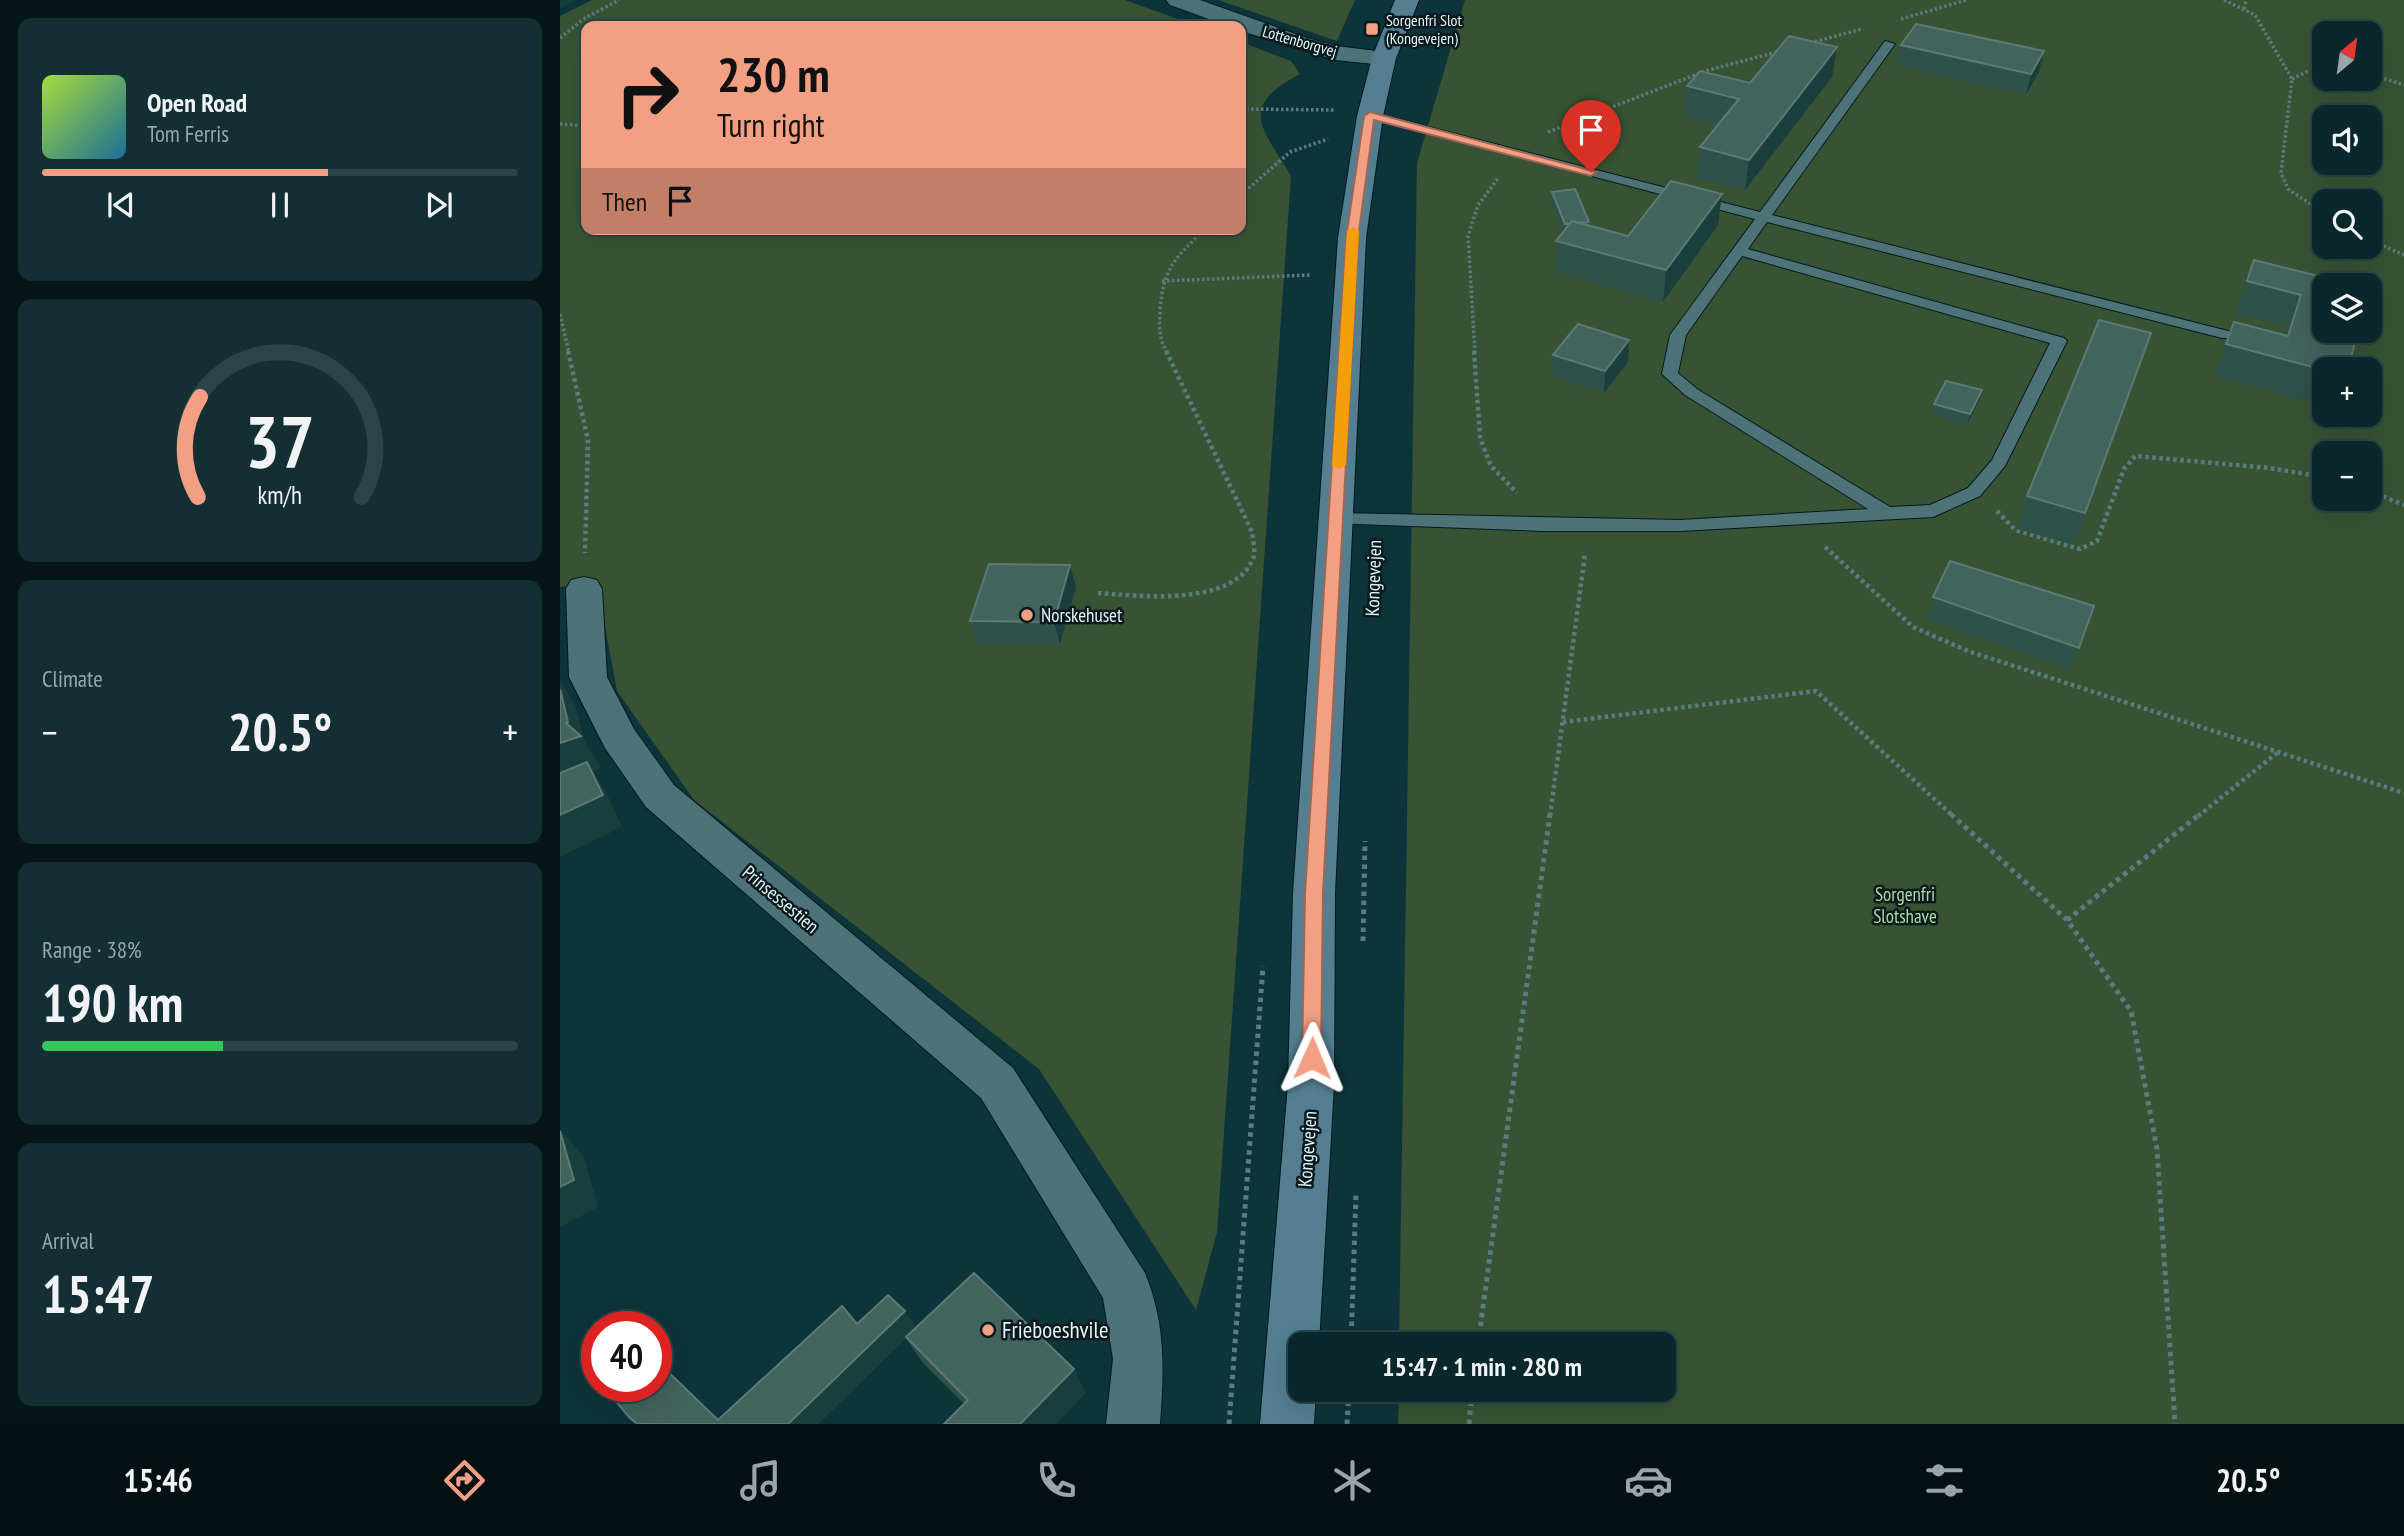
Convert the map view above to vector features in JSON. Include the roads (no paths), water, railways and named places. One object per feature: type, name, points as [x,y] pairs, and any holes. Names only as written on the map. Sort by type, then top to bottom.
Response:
[{"type":"street","name":"Lottenborgvej","points":[[1178,0],[1236,21]]},
{"type":"street","name":"Kongevejen","points":[[1287,1424],[1311,1085],[1314,893],[1352,238],[1370,116],[1384,58],[1407,0]]},
{"type":"street","name":"Lottenborgvej","points":[[1246,24],[1335,53],[1384,58]]},
{"type":"street","name":"Prinsessestien","points":[[584,589],[588,677],[619,738],[660,796],[997,1083],[1127,1291],[1139,1359],[1133,1424]]},
{"type":"lane","points":[[1887,513],[1691,392],[1670,374],[1678,335],[1889,44]]},
{"type":"lane","points":[[1370,116],[2227,335]]},
{"type":"lane","points":[[1336,519],[1589,527],[1799,523],[1887,513],[1933,511],[1974,492],[1999,462],[2059,341],[1739,251]]},
{"type":"place","name":"Sorgenfri Slot (Kongevejen)","points":[[1372,29]]},
{"type":"place","name":"Norskehuset","points":[[1027,615]]},
{"type":"place","name":"Frieboeshvile","points":[[988,1330]]},
{"type":"park label","name":"Sorgenfri Slotshave","points":[[1905,905]]}]
